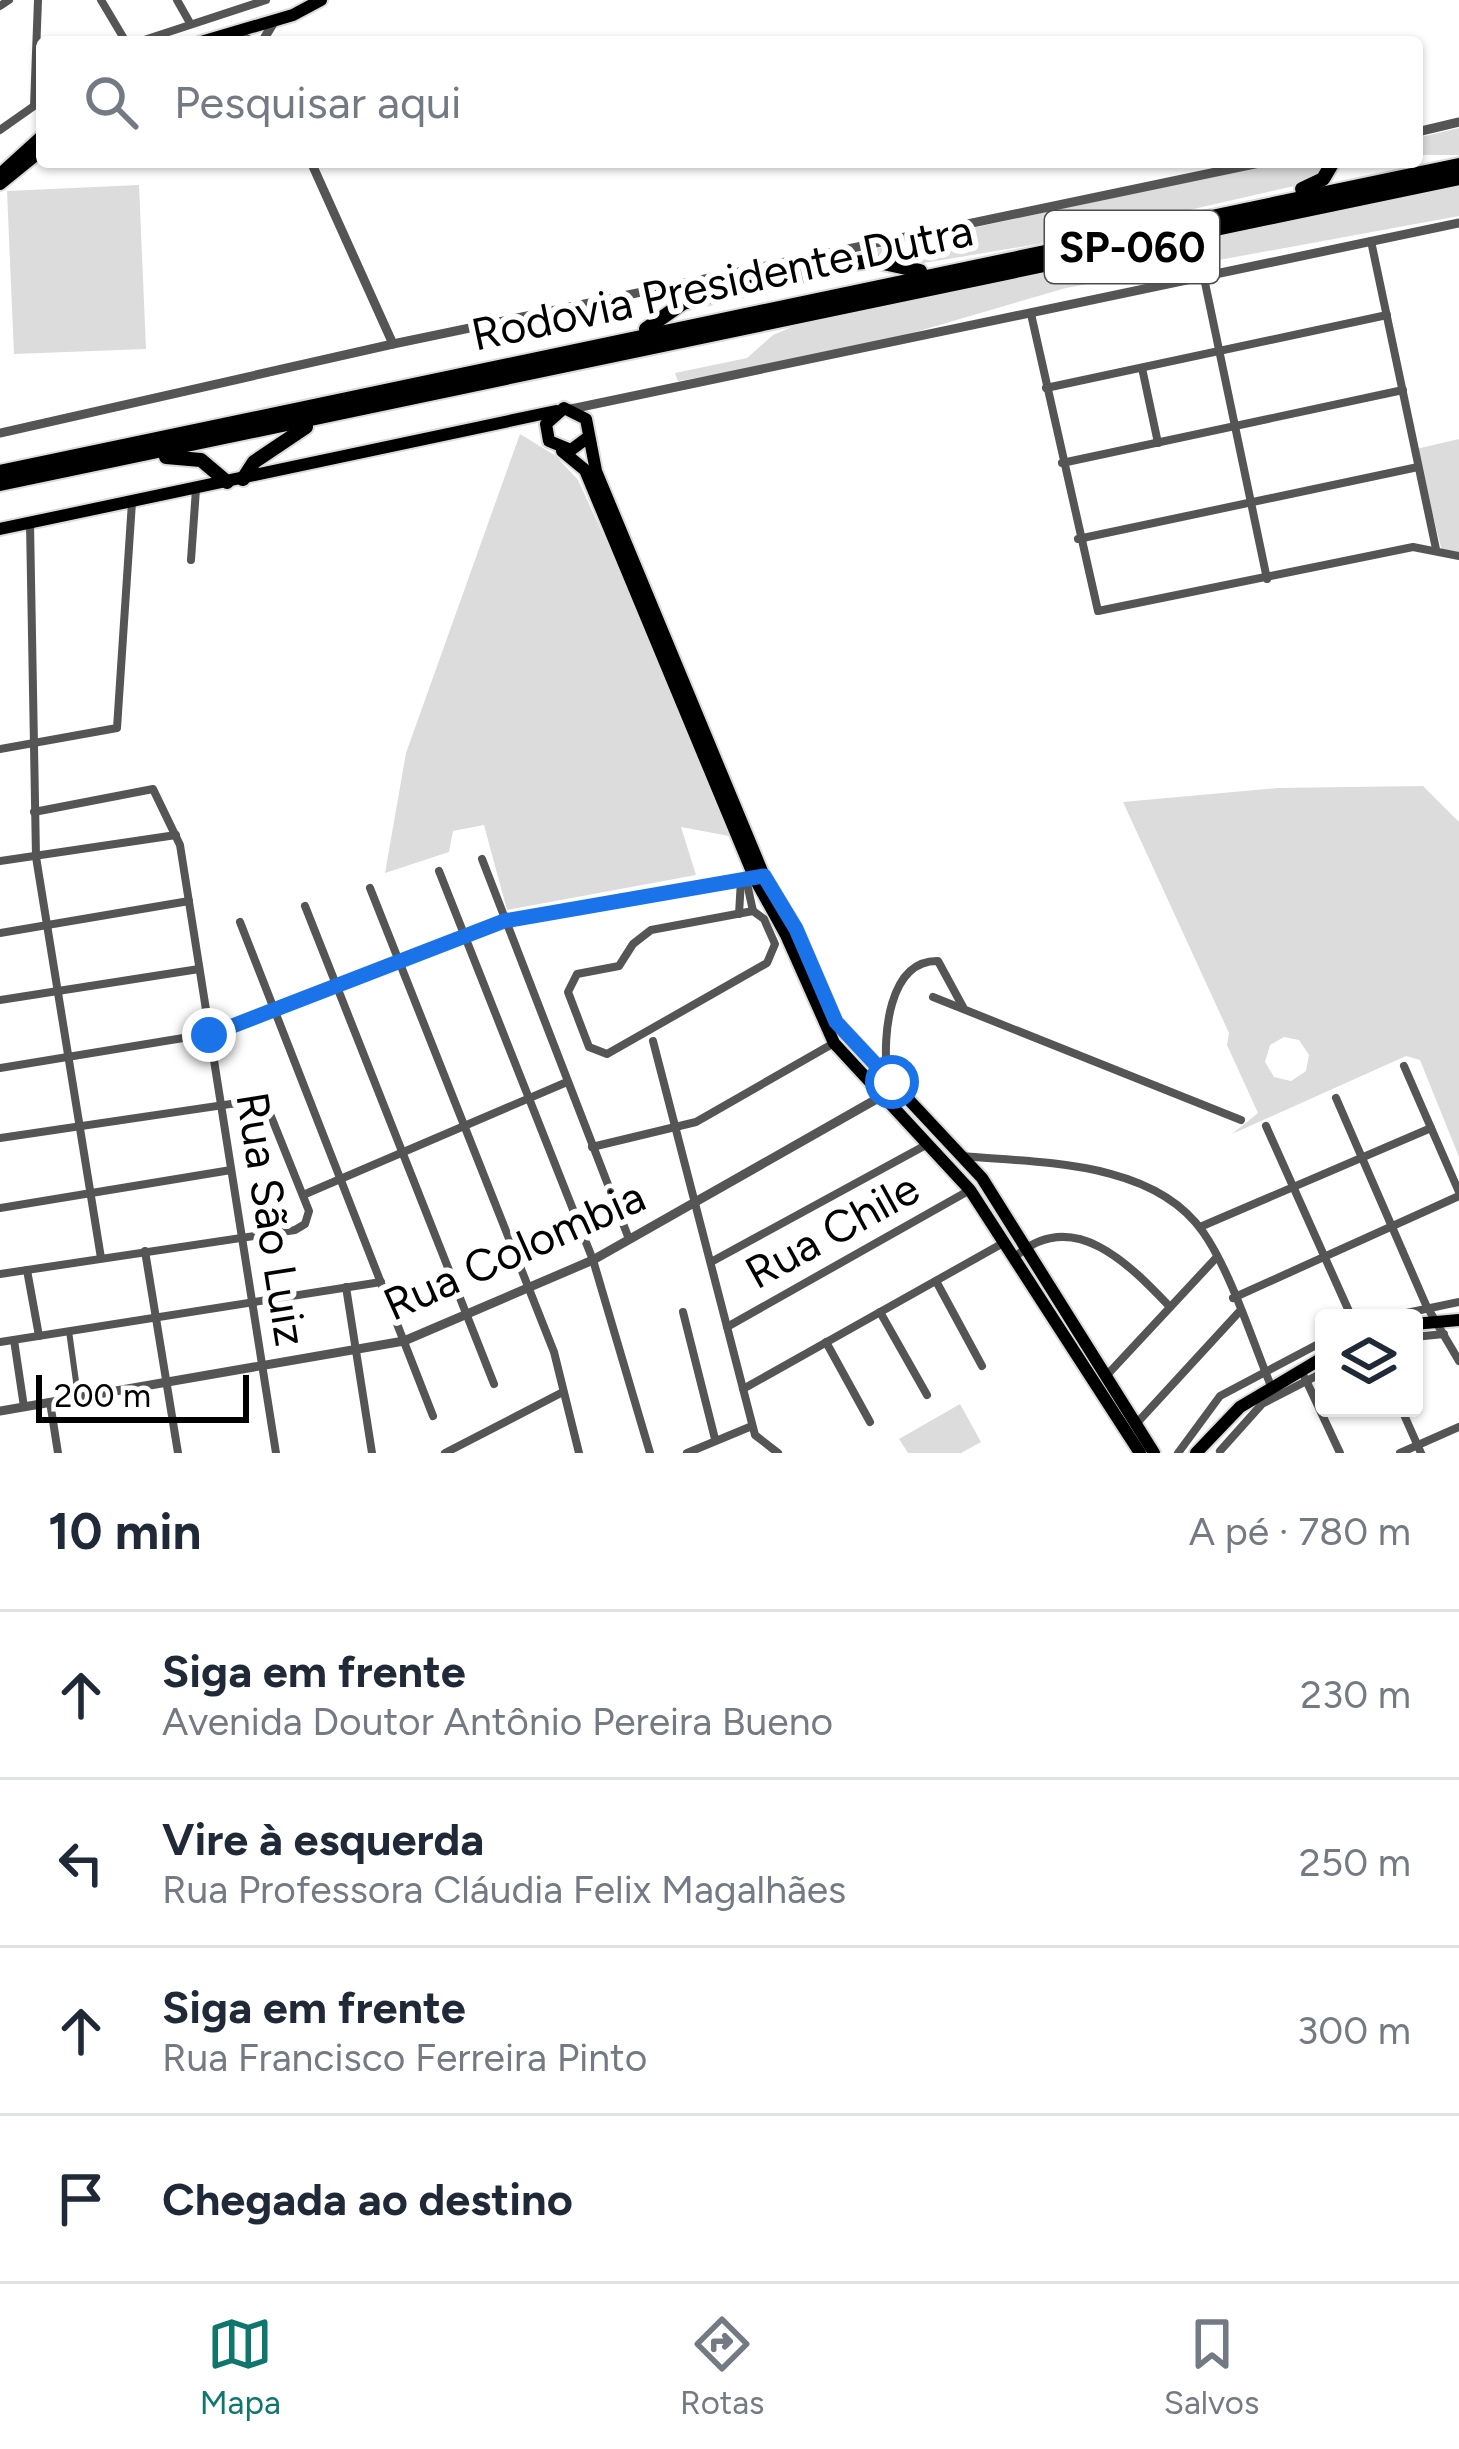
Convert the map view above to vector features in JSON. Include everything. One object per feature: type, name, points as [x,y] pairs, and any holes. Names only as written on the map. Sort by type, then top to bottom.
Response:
[{"type":"highway","points":[[1423,162],[1459,163]]},
{"type":"highway","name":"Rodovia Presidente Dutra","points":[[4,470],[1459,163]]},
{"type":"highway","points":[[1258,206],[1316,184],[1329,168]]},
{"type":"highway","name":"Rodovia Presidente Dutra","points":[[0,484],[1459,178]]},
{"type":"highway","points":[[621,340],[658,324],[683,303],[854,263],[874,261],[916,271],[979,265]]},
{"type":"highway","points":[[137,455],[194,458],[235,481],[290,433],[347,411]]},
{"type":"main road","points":[[220,36],[321,0]]},
{"type":"main road","points":[[0,174],[36,141]]},
{"type":"main road","points":[[0,184],[36,155]]},
{"type":"main road","points":[[0,529],[564,410]]},
{"type":"main road","points":[[564,410],[588,432],[752,879],[796,929],[836,1022],[982,1178],[1020,1252],[1140,1453]]},
{"type":"main road","points":[[555,445],[546,424],[564,410]]},
{"type":"main road","points":[[509,422],[555,445],[585,470],[752,879],[795,953],[834,1043],[970,1190],[1006,1241],[1020,1252],[1154,1453]]},
{"type":"main road","points":[[555,445],[580,446],[588,432]]},
{"type":"main road","points":[[834,1043],[847,1041],[859,1049]]},
{"type":"main road","points":[[883,1096],[893,1083]]},
{"type":"main road","points":[[1423,1323],[1459,1321]]},
{"type":"main road","points":[[1202,1448],[1222,1422],[1271,1386],[1304,1375],[1315,1365]]},
{"type":"street","points":[[0,6],[9,0]]},
{"type":"street","points":[[37,36],[38,0]]},
{"type":"street","points":[[101,0],[122,36]]},
{"type":"street","points":[[177,0],[190,23]]},
{"type":"street","points":[[154,36],[266,0]]},
{"type":"street","points":[[266,36],[277,19]]},
{"type":"street","points":[[233,32],[241,36]]},
{"type":"street","points":[[0,130],[34,106],[36,53]]},
{"type":"street","points":[[1423,131],[1459,122]]},
{"type":"street","points":[[314,168],[393,344]]},
{"type":"street","points":[[0,433],[393,344],[1235,168]]},
{"type":"street","points":[[564,410],[1459,223]]},
{"type":"street","points":[[1371,240],[1436,549]]},
{"type":"street","points":[[1204,278],[1267,579]]},
{"type":"street","points":[[1031,314],[1098,611],[1413,547],[1459,556]]},
{"type":"street","points":[[1046,388],[1387,315]]},
{"type":"street","points":[[1142,368],[1158,442]]},
{"type":"street","points":[[1062,463],[1403,390]]},
{"type":"street","points":[[588,432],[600,407],[619,398]]},
{"type":"street","points":[[1078,538],[1418,467]]},
{"type":"street","points":[[190,560],[196,489]]},
{"type":"street","points":[[0,749],[117,728],[132,502]]},
{"type":"street","points":[[30,523],[36,857],[101,1258]]},
{"type":"street","name":"Rua São Luiz","points":[[34,812],[153,789],[176,835],[276,1453]]},
{"type":"street","points":[[0,862],[176,835]]},
{"type":"street","points":[[482,859],[629,1239]]},
{"type":"street","points":[[439,872],[593,1260],[650,1453]]},
{"type":"street","points":[[752,879],[753,911]]},
{"type":"street","points":[[740,914],[752,879]]},
{"type":"street","points":[[0,1068],[209,1035],[504,921],[752,879]]},
{"type":"street","points":[[370,888],[554,1352],[579,1453]]},
{"type":"street","points":[[0,933],[189,901]]},
{"type":"street","points":[[305,906],[494,1384]]},
{"type":"street","points":[[753,911],[764,919],[775,944],[766,963],[607,1054],[589,1047],[569,981],[577,974],[620,966],[632,944],[651,930],[740,914],[753,911]]},
{"type":"street","name":"Rua São Luiz","points":[[240,922],[433,1416]]},
{"type":"street","points":[[893,1083],[886,1059],[888,1017],[898,987],[926,962],[941,964],[964,1008]]},
{"type":"street","points":[[0,1000],[199,969]]},
{"type":"street","points":[[934,998],[1241,1120]]},
{"type":"street","points":[[653,1041],[752,1426],[763,1443],[778,1453]]},
{"type":"street","points":[[592,1148],[678,1128],[834,1043]]},
{"type":"street","points":[[859,1049],[886,1059]]},
{"type":"street","points":[[1233,1298],[1459,1194],[1405,1066]]},
{"type":"street","points":[[303,1195],[567,1082]]},
{"type":"street","name":"Rua Colombia","points":[[0,1411],[404,1341],[593,1260],[883,1096]]},
{"type":"street","points":[[1336,1098],[1426,1305],[1459,1361]]},
{"type":"street","points":[[0,1138],[264,1099],[309,1211],[305,1223],[295,1230],[241,1234],[0,1274]]},
{"type":"street","points":[[1266,1126],[1348,1309]]},
{"type":"street","points":[[1199,1227],[1431,1128]]},
{"type":"street","points":[[711,1262],[928,1144]]},
{"type":"street","points":[[960,1156],[1134,1180],[1159,1192],[1199,1227],[1271,1386]]},
{"type":"street","points":[[982,1178],[997,1159]]},
{"type":"street","points":[[0,1208],[231,1170]]},
{"type":"street","name":"Rua Chile","points":[[727,1327],[970,1190]]},
{"type":"street","points":[[1020,1252],[1052,1238],[1074,1238],[1123,1257],[1170,1307]]},
{"type":"street","points":[[743,1389],[1006,1241]]},
{"type":"street","points":[[145,1251],[178,1453]]},
{"type":"street","points":[[1105,1377],[1216,1258]]},
{"type":"street","points":[[27,1270],[39,1336]]},
{"type":"street","points":[[936,1281],[982,1366]]},
{"type":"street","points":[[0,1342],[381,1282]]},
{"type":"street","points":[[346,1287],[372,1453]]},
{"type":"street","points":[[1413,1309],[1459,1302]]},
{"type":"street","points":[[683,1312],[715,1439]]},
{"type":"street","points":[[880,1312],[927,1395]]},
{"type":"street","points":[[1136,1424],[1239,1312]]},
{"type":"street","points":[[1221,1333],[1244,1323]]},
{"type":"street","points":[[69,1331],[78,1396]]},
{"type":"street","points":[[1423,1336],[1445,1334]]},
{"type":"street","points":[[14,1340],[24,1407]]},
{"type":"street","points":[[826,1342],[870,1422]]},
{"type":"street","points":[[1178,1453],[1208,1407],[1264,1368],[1315,1345]]},
{"type":"street","points":[[1202,1448],[1221,1452],[1262,1404],[1304,1375],[1315,1373]]},
{"type":"street","points":[[1304,1375],[1340,1453]]},
{"type":"street","points":[[446,1453],[561,1393]]},
{"type":"street","points":[[50,1402],[58,1453]]},
{"type":"street","points":[[1405,1417],[1419,1449]]},
{"type":"street","points":[[687,1453],[752,1426]]},
{"type":"street","points":[[1400,1453],[1419,1449],[1459,1427]]},
{"type":"shaded area","points":[[1459,128],[1459,155],[1423,155],[1423,137]]},
{"type":"shaded area","points":[[1253,168],[1322,168],[1303,184],[1050,242],[912,265],[872,252],[855,253]]},
{"type":"shaded area","points":[[139,185],[146,349],[14,354],[7,191]]},
{"type":"shaded area","points":[[1459,186],[1459,216],[1066,288],[847,352],[678,381],[675,373],[747,358],[773,335],[801,323]]},
{"type":"shaded area","points":[[520,434],[556,456],[578,480],[646,628],[729,836],[681,827],[696,875],[507,910],[484,825],[453,831],[449,852],[385,873],[406,753]]},
{"type":"shaded area","points":[[1459,439],[1459,556],[1442,551],[1416,449]]},
{"type":"shaded area","points":[[1423,786],[1459,822],[1459,1157],[1420,1060],[1406,1056],[1232,1134],[1258,1113],[1227,1045],[1229,1033],[1123,802],[1278,788]],"holes":[[[1284,1037],[1299,1040],[1309,1055],[1306,1071],[1291,1081],[1274,1077],[1265,1062],[1270,1045]]]},
{"type":"shaded area","points":[[960,1404],[981,1442],[961,1453],[908,1453],[899,1439]]},
{"type":"route","points":[[209,1035],[504,921],[764,876],[796,929],[836,1022],[892,1082]]}]
